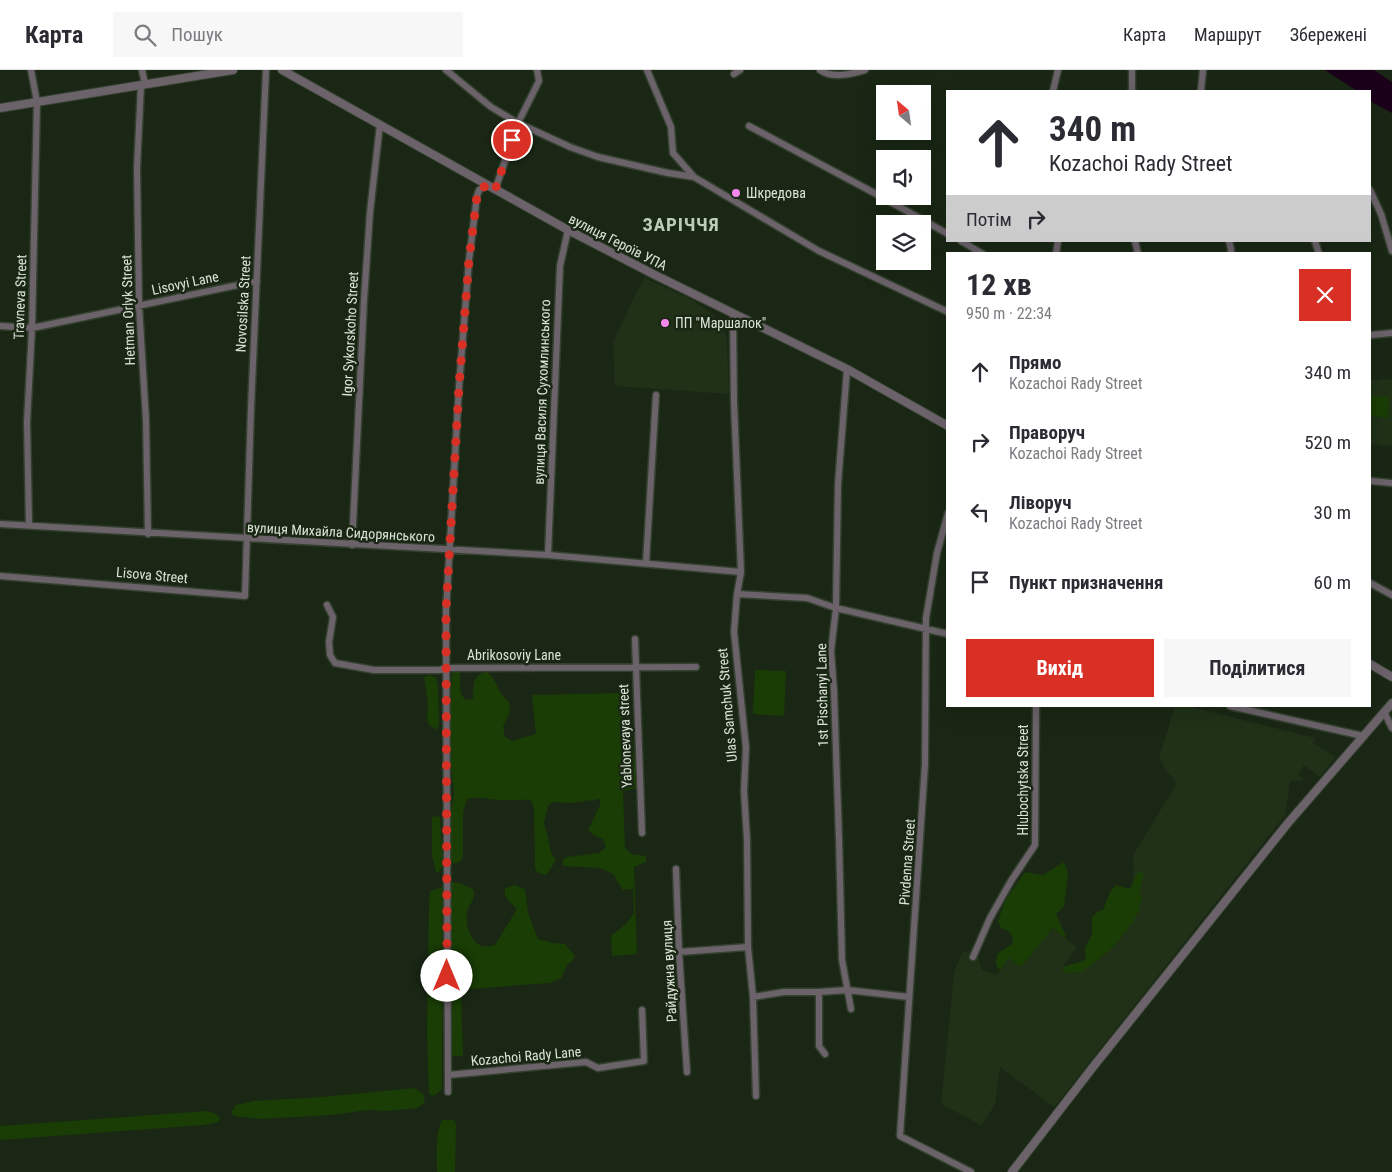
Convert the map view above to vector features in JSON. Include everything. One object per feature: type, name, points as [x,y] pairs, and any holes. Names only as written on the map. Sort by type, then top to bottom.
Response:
[{"type":"street","name":"Travneva Street","points":[[29,524],[27,422],[32,328],[37,102],[31,70]]},
{"type":"street","name":"Hetman Orlyk Street","points":[[142,70],[143,85],[137,168],[139,306],[146,420],[148,534]]},
{"type":"street","points":[[0,108],[233,70]]},
{"type":"street","name":"Novosilska Street","points":[[248,539],[251,408],[266,70]]},
{"type":"street","name":"вулиця Героїв УПА","points":[[282,70],[568,230],[847,369],[946,425]]},
{"type":"street","points":[[446,70],[491,107],[518,123],[570,147],[598,157],[668,174],[694,177]]},
{"type":"street","points":[[495,190],[518,123],[539,81],[537,70]]},
{"type":"street","points":[[647,70],[671,127],[673,153],[694,177],[819,251],[946,311]]},
{"type":"street","points":[[820,70],[826,75],[836,75],[865,70]]},
{"type":"street","points":[[1053,90],[1058,70]]},
{"type":"street","points":[[1132,70],[1132,90]]},
{"type":"street","points":[[1201,90],[1203,70]]},
{"type":"street","name":"Igor Sykorskoho Street","points":[[352,545],[364,300],[370,212],[380,124]]},
{"type":"street","points":[[749,126],[946,233]]},
{"type":"street","points":[[448,1092],[446,611],[459,387],[469,260],[477,196],[479,190],[487,185]]},
{"type":"street","points":[[1371,192],[1381,214],[1392,251]]},
{"type":"street","name":"вулиця Василя Сухомлинського","points":[[548,555],[560,266],[568,230]]},
{"type":"street","points":[[963,242],[980,252]]},
{"type":"street","name":"Lisovyi Lane","points":[[0,326],[32,328],[257,281]]},
{"type":"street","name":"Ulas Samchuk Street","points":[[734,314],[734,402],[741,572],[734,632],[746,748],[744,791],[748,840],[748,947],[753,997],[756,1096]]},
{"type":"street","points":[[1371,335],[1392,333]]},
{"type":"street","name":"1st Pischanyi Lane","points":[[847,369],[838,484],[836,608],[831,651],[834,691],[842,960],[851,1009]]},
{"type":"street","points":[[646,563],[656,395]]},
{"type":"street","points":[[1371,481],[1392,483]]},
{"type":"street","name":"Pivdenna Street","points":[[946,521],[926,618],[928,628],[925,677],[925,764],[900,1136],[971,1172]]},
{"type":"street","name":"вулиця Михайла Сидорянського","points":[[0,524],[29,524],[148,534],[548,555],[741,572]]},
{"type":"street","name":"Lisova Street","points":[[0,576],[245,596],[248,539]]},
{"type":"street","points":[[1371,584],[1392,595]]},
{"type":"street","points":[[737,594],[807,598],[836,608],[946,633]]},
{"type":"street","name":"Abrikosoviy Lane","points":[[327,605],[333,617],[329,642],[330,655],[335,663],[374,670],[696,667]]},
{"type":"street","name":"Yablonevaya street","points":[[634,639],[642,833]]},
{"type":"street","points":[[1371,665],[1392,677]]},
{"type":"street","points":[[1012,1172],[1288,823],[1392,703]]},
{"type":"street","name":"Hlubochytska Street","points":[[973,957],[990,918],[1011,880],[1035,845],[1036,707]]},
{"type":"street","points":[[1234,707],[1363,736]]},
{"type":"street","points":[[1384,712],[1392,728]]},
{"type":"street","name":"Райдужна вулиця","points":[[676,869],[687,1072]]},
{"type":"street","points":[[679,952],[748,947]]},
{"type":"street","points":[[753,997],[784,992],[847,990],[909,997]]},
{"type":"street","points":[[819,992],[819,1046],[825,1054]]},
{"type":"street","name":"Kozachoi Rady Lane","points":[[448,1075],[586,1062],[598,1068],[644,1061],[642,1010]]},
{"type":"shaded area","points":[[1325,70],[1374,70],[1392,82],[1392,113],[1371,102],[1371,90],[1355,90]]},
{"type":"shaded area","name":"ПП \"Маршалок\"","points":[[645,278],[692,300],[714,315],[721,324],[726,336],[729,394],[615,386],[613,343]]},
{"type":"shaded area","points":[[1392,379],[1392,446],[1371,444],[1371,380]]},
{"type":"shaded area","points":[[1175,707],[1192,707],[1315,738],[1313,743],[1335,757],[1320,777],[1304,765],[1298,774],[1304,780],[1290,781],[1285,815],[1054,1107],[1000,1067],[995,1105],[981,1125],[941,1104],[954,972],[963,951],[977,954],[982,970],[997,975],[1009,958],[1021,966],[1053,928],[1077,948],[1064,965],[1075,974],[1134,909],[1133,855],[1177,783],[1166,771],[1159,758]]},
{"type":"green space","points":[[1371,396],[1389,397],[1388,418],[1371,416]]},
{"type":"green space","points":[[455,670],[460,672],[462,695],[468,700],[473,699],[474,682],[478,675],[487,672],[491,676],[502,695],[509,702],[510,712],[503,727],[505,737],[512,741],[536,734],[532,695],[625,693],[629,706],[637,788],[623,791],[625,848],[632,854],[646,856],[646,862],[634,867],[637,954],[612,956],[611,936],[626,924],[634,913],[633,889],[623,890],[613,874],[600,868],[563,866],[562,861],[567,857],[599,853],[606,847],[603,839],[595,836],[588,830],[600,805],[600,799],[570,803],[553,802],[548,806],[544,822],[551,852],[556,861],[546,875],[540,874],[535,869],[534,808],[531,800],[467,799],[463,812],[463,856],[461,861],[454,864],[449,857],[448,837],[454,792],[449,748],[452,675]]},
{"type":"green space","points":[[755,670],[786,671],[784,716],[753,714]]},
{"type":"green space","points":[[430,675],[436,678],[438,687],[439,725],[436,730],[429,725],[427,719],[428,703],[424,677]]},
{"type":"green space","points":[[434,816],[440,817],[443,864],[439,872],[436,872],[432,856],[432,818]]},
{"type":"green space","points":[[1064,862],[1068,873],[1064,906],[1056,914],[1066,939],[1053,928],[1021,967],[1009,958],[1000,971],[996,964],[997,954],[1012,944],[1013,937],[1008,931],[1001,928],[998,921],[1005,901],[1025,872],[1043,875]]},
{"type":"green space","points":[[1141,872],[1144,874],[1139,893],[1143,898],[1139,911],[1120,939],[1109,951],[1082,972],[1066,973],[1062,969],[1086,959],[1085,948],[1092,935],[1092,917],[1103,910],[1110,892],[1116,885],[1130,889],[1137,873]]},
{"type":"green space","points":[[449,882],[460,883],[474,890],[467,914],[467,925],[474,940],[484,946],[495,945],[517,909],[506,898],[505,888],[515,885],[525,889],[528,913],[538,939],[565,944],[575,956],[567,965],[561,978],[550,983],[454,990],[450,986]]},
{"type":"green space","points":[[443,887],[442,1089],[434,1096],[429,1094],[427,1033],[429,904],[430,891]]},
{"type":"green space","points":[[461,995],[463,1056],[453,1056],[451,1054],[451,999],[452,996]]},
{"type":"green space","points":[[414,1088],[423,1094],[425,1099],[423,1104],[417,1108],[259,1119],[234,1116],[231,1113],[236,1105],[254,1101],[323,1097]]},
{"type":"green space","points":[[208,1111],[220,1118],[218,1122],[203,1125],[0,1140],[0,1126]]},
{"type":"green space","points":[[442,1120],[454,1120],[456,1124],[455,1172],[437,1172],[437,1139]]},
{"type":"place","name":"Шкредова","points":[[736,193]]},
{"type":"place","name":"ПП \"Маршалок\"","points":[[665,323]]},
{"type":"district","name":"ЗАРІЧЧЯ","points":[[681,224]]},
{"type":"route","points":[[447,976],[446,611],[459,387],[469,260],[477,196],[479,190],[484,186],[487,185],[495,190],[512,140]]}]
